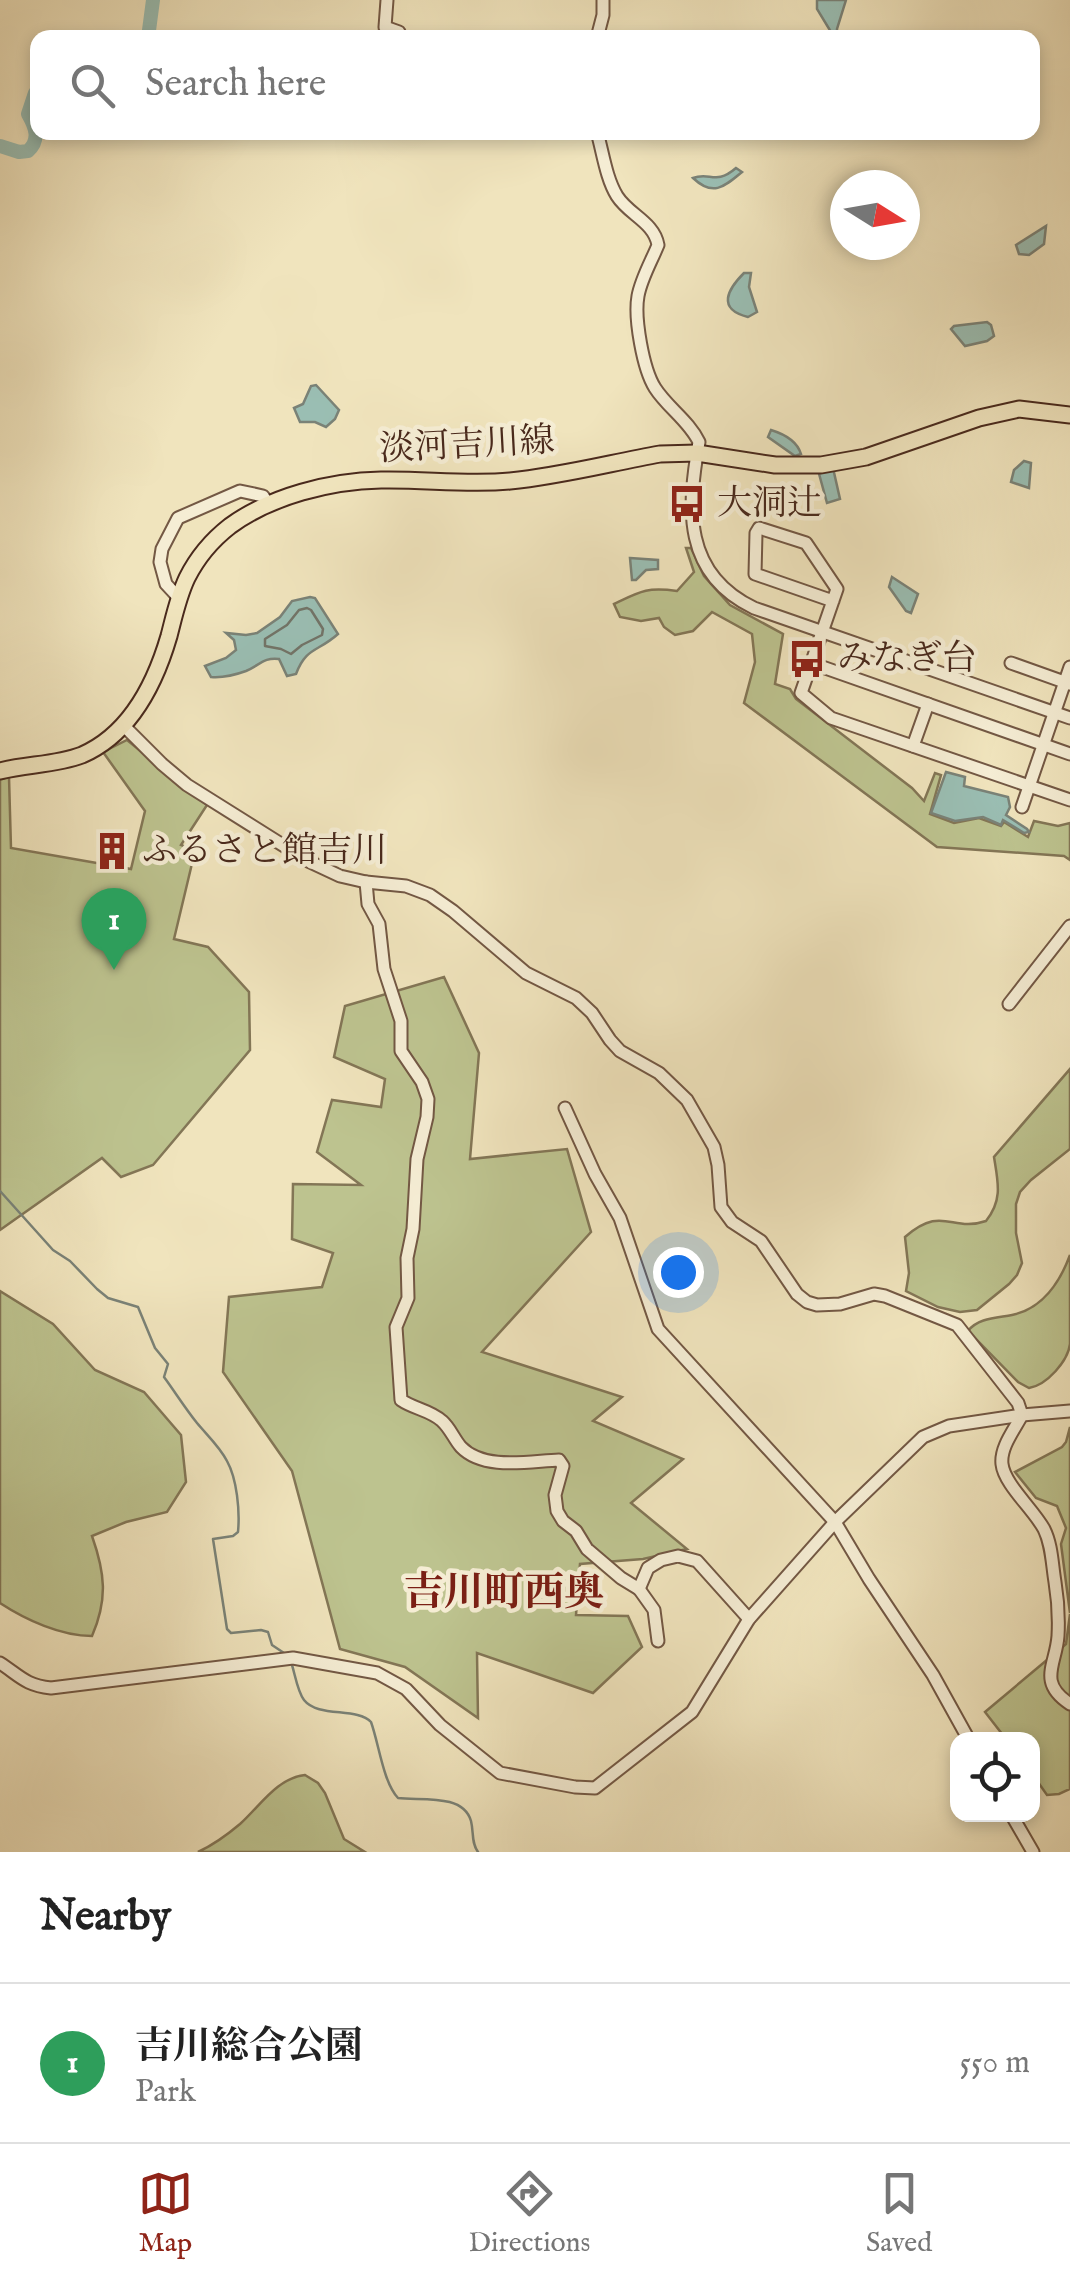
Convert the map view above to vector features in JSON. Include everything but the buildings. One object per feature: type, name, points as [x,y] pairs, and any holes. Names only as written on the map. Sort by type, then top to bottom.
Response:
[{"type":"main road","name":"淡河吉川線","points":[[0,771],[80,755],[124,726],[163,655],[188,576],[212,541],[268,504],[308,490],[376,480],[505,482],[660,454],[697,452],[755,463],[821,465],[866,456],[979,418],[1020,409],[1070,415]]},
{"type":"street","points":[[387,0],[385,28],[392,30]]},
{"type":"street","points":[[599,30],[603,0]]},
{"type":"street","points":[[599,140],[612,188],[620,201],[650,226],[658,240],[638,292],[636,308],[644,357],[655,388],[699,442],[691,520],[697,546],[713,576],[740,602],[1070,718]]},
{"type":"street","points":[[179,598],[166,584],[160,562],[162,549],[178,518],[240,491],[263,496],[268,504]]},
{"type":"street","points":[[833,600],[755,574],[759,528],[806,544],[837,589],[801,693],[831,718],[1070,800]]},
{"type":"street","points":[[811,663],[1070,754]]},
{"type":"street","points":[[1011,663],[1068,683]]},
{"type":"street","points":[[1022,806],[1068,683],[1070,666]]},
{"type":"street","points":[[913,746],[928,704]]},
{"type":"street","points":[[124,726],[187,785],[308,861],[340,876],[406,886],[430,895],[526,973],[576,998],[620,1051],[659,1073],[688,1100],[714,1147],[721,1207],[732,1222],[760,1241],[797,1294],[817,1305],[840,1304],[874,1294],[957,1325],[1018,1404],[1022,1415],[1005,1446],[1002,1464],[1048,1540],[1058,1602],[1058,1642],[1049,1672],[1054,1688],[1070,1704]]},
{"type":"street","points":[[366,882],[368,904],[379,924],[384,970],[401,1020],[402,1051],[428,1099],[417,1159],[413,1229],[407,1258],[408,1298],[396,1328],[401,1400],[443,1421],[464,1450],[483,1459],[560,1460],[563,1466],[554,1495],[557,1511],[576,1530],[587,1549],[639,1589],[654,1610],[658,1641]]},
{"type":"street","points":[[1009,1004],[1070,926]]},
{"type":"street","points":[[566,1108],[595,1174],[620,1218],[658,1330],[835,1522],[933,1675],[965,1732]]},
{"type":"street","points":[[0,1663],[32,1686],[51,1688],[293,1658],[377,1673],[406,1688],[440,1725],[500,1774],[594,1788],[692,1712],[749,1619],[835,1522],[923,1437],[949,1426],[1070,1410]]},
{"type":"street","points":[[639,1589],[648,1568],[660,1560],[678,1556],[697,1561],[749,1619]]},
{"type":"street","points":[[1016,1822],[1032,1852]]},
{"type":"green space","points":[[686,548],[691,548],[704,576],[730,605],[783,634],[775,684],[790,689],[796,699],[924,801],[935,773],[941,775],[930,814],[954,823],[979,818],[1001,826],[1004,822],[1028,837],[1034,821],[1058,826],[1070,823],[1070,860],[1064,856],[937,847],[744,703],[755,662],[752,634],[712,612],[693,631],[675,635],[659,618],[641,621],[620,617],[614,604],[631,596],[651,590],[677,591],[694,572]]},
{"type":"green space","points":[[127,740],[207,805],[181,845],[195,851],[174,939],[208,947],[249,992],[250,1050],[153,1165],[121,1177],[102,1158],[0,1230],[0,779],[9,777],[11,848],[131,869],[145,811],[103,752]]},
{"type":"green space","points":[[444,977],[479,1053],[470,1159],[567,1149],[591,1232],[482,1352],[622,1397],[593,1421],[683,1459],[631,1503],[687,1549],[643,1559],[580,1564],[576,1615],[628,1616],[642,1647],[593,1693],[477,1653],[478,1718],[405,1667],[340,1649],[292,1471],[223,1372],[229,1297],[322,1287],[333,1253],[292,1239],[293,1184],[361,1185],[317,1152],[332,1100],[381,1107],[385,1079],[334,1057],[345,1006]]},
{"type":"green space","points":[[1070,1069],[1070,1149],[1020,1192],[1016,1233],[1022,1263],[1017,1275],[977,1310],[960,1312],[938,1307],[906,1291],[909,1273],[905,1237],[929,1222],[986,1221],[997,1198],[994,1157]]},
{"type":"green space","points":[[1070,1255],[1068,1351],[1049,1377],[1029,1388],[1018,1382],[968,1331],[982,1321],[1032,1307],[1055,1284]]},
{"type":"green space","points":[[0,1291],[53,1324],[95,1370],[144,1392],[181,1435],[186,1482],[167,1512],[92,1536],[103,1586],[101,1610],[92,1636],[44,1626],[0,1603]]},
{"type":"green space","points":[[1070,1427],[1070,1613],[1061,1544],[1066,1528],[1057,1506],[1036,1498],[1015,1472],[1062,1447]]},
{"type":"green space","points":[[1070,1614],[1070,1789],[1047,1795],[1040,1785],[1040,1732],[1001,1732],[985,1712],[1066,1644]]},
{"type":"green space","points":[[305,1775],[325,1793],[344,1839],[365,1852],[198,1852],[235,1828],[277,1787]]},
{"type":"water","points":[[817,0],[846,0],[837,30],[830,30],[817,9]]},
{"type":"water","points":[[736,168],[742,172],[718,188],[707,187],[693,178],[723,176]]},
{"type":"water","points":[[1046,226],[1044,244],[1029,255],[1019,254],[1016,245]]},
{"type":"water","points":[[744,273],[751,273],[749,287],[757,312],[748,317],[728,304],[733,286]]},
{"type":"water","points":[[987,322],[994,336],[965,346],[951,329],[954,326]]},
{"type":"water","points":[[316,385],[339,410],[326,427],[300,422],[294,408],[303,404],[311,386]]},
{"type":"water","points":[[771,430],[789,439],[801,454],[795,456],[768,437]]},
{"type":"water","points":[[1024,461],[1031,463],[1029,488],[1011,482],[1014,470]]},
{"type":"water","points":[[833,468],[840,499],[827,503],[818,470]]},
{"type":"water","points":[[630,558],[658,560],[658,569],[646,570],[632,580]]},
{"type":"water","points":[[892,577],[918,594],[911,613],[889,587]]},
{"type":"water","points":[[315,598],[338,634],[308,654],[296,674],[287,676],[279,659],[274,659],[238,674],[211,677],[205,666],[236,650],[234,640],[226,633],[257,633],[280,617],[292,601]]},
{"type":"water","points":[[946,772],[965,777],[964,786],[1008,797],[1010,807],[1006,815],[1029,832],[1024,833],[1003,820],[1001,825],[983,817],[955,821],[931,813]]},
{"type":"waterway","points":[[149,30],[153,0]]},
{"type":"waterway","points":[[30,108],[30,118]]},
{"type":"waterway","points":[[0,146],[28,151],[35,140]]},
{"type":"waterway","points":[[0,1191],[53,1250],[70,1261],[97,1289],[108,1298],[138,1307],[155,1348],[168,1364],[164,1377],[221,1451],[233,1477],[238,1532],[213,1539],[227,1629],[231,1633],[268,1632],[272,1645],[287,1655]]},
{"type":"waterway","points":[[291,1662],[300,1692],[310,1705],[365,1717],[371,1722],[385,1773],[398,1798],[450,1802],[466,1812],[478,1852]]},
{"type":"place","name":"大洞辻","points":[[687,504]]},
{"type":"place","name":"みなぎ台","points":[[807,659]]},
{"type":"place","name":"ふるさと館吉川","points":[[112,851]]},
{"type":"place","name":"吉川総合公園","points":[[114,970]]},
{"type":"district","name":"吉川町西奥","points":[[504,1594]]}]
